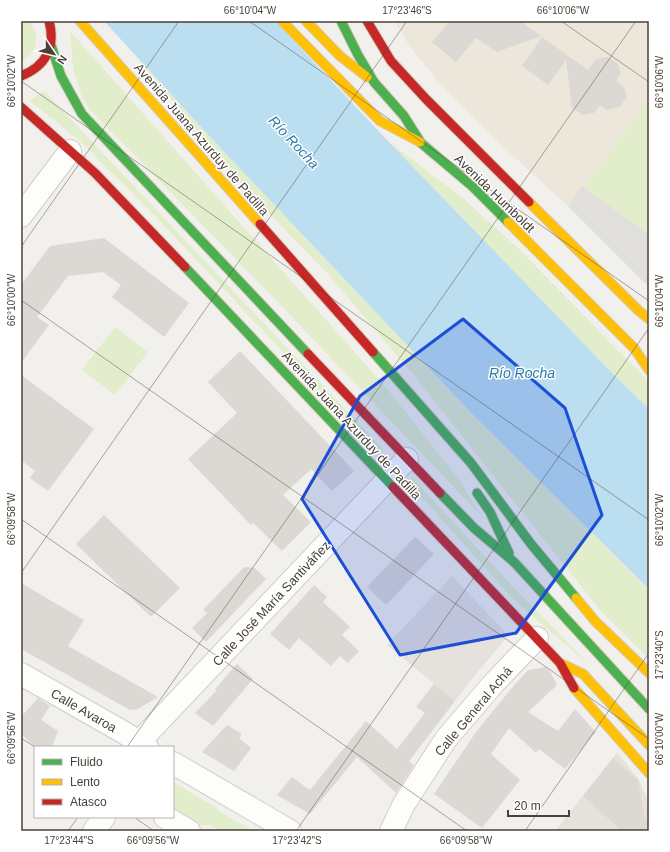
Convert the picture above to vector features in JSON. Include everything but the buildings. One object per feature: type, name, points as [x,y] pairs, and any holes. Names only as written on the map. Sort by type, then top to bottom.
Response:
[{"type":"main road","points":[[49,21],[51,26],[52,41],[61,76],[82,114],[407,459],[474,528],[514,562],[649,710]]},
{"type":"main road","points":[[21,76],[27,75],[38,68],[46,57],[60,21]]},
{"type":"main road","name":"Avenida Juana Azurduy de Padilla","points":[[80,21],[388,371],[471,463],[531,544],[595,620],[649,673]]},
{"type":"main road","points":[[282,21],[380,121],[421,143]]},
{"type":"main road","points":[[306,21],[356,70],[374,82],[389,87]]},
{"type":"main road","name":"Avenida Humboldt","points":[[342,21],[358,55],[374,82],[404,116],[421,143],[472,186],[634,348],[649,370]]},
{"type":"main road","name":"Avenida Humboldt","points":[[367,21],[390,61],[426,99],[649,319]]},
{"type":"main road","points":[[411,94],[426,99]]},
{"type":"main road","name":"Avenida Juana Azurduy de Padilla","points":[[21,107],[95,173],[560,662],[574,689],[649,773]]},
{"type":"main road","points":[[634,348],[649,358]]},
{"type":"main road","points":[[388,371],[445,447]]},
{"type":"main road","points":[[471,484],[490,512],[514,562]]},
{"type":"main road","points":[[560,662],[583,674],[649,745]]},
{"type":"street","points":[[21,216],[70,151]]},
{"type":"street","name":"Calle José María Santiváñez","points":[[140,745],[407,459]]},
{"type":"street","name":"Calle General Achá","points":[[391,831],[404,804],[446,739],[493,684],[537,638]]},
{"type":"street","name":"Calle Avaroa","points":[[21,674],[140,745]]},
{"type":"street","points":[[174,764],[290,831]]},
{"type":"street","points":[[94,831],[103,818]]},
{"type":"street","points":[[167,818],[189,831]]},
{"type":"highlighted area","points":[[463,319],[565,408],[602,515],[516,633],[400,655],[302,499],[360,396]]},
{"type":"shaded area","points":[[395,21],[649,21],[649,100],[568,206],[498,142],[438,81],[410,47]]},
{"type":"shaded area","points":[[582,186],[649,235],[649,287],[568,206]]},
{"type":"shaded area","points":[[452,576],[506,633],[504,641],[455,701],[387,645]]},
{"type":"shaded area","points":[[617,753],[638,778],[649,803],[649,817],[638,831],[556,830]]},
{"type":"green space","points":[[21,21],[29,21],[35,33],[36,43],[31,53],[21,62]]},
{"type":"green space","points":[[70,31],[389,391],[457,477],[484,519],[272,296],[89,109],[81,95],[73,68]]},
{"type":"green space","points":[[130,50],[476,418],[649,589],[649,659],[599,609],[416,378],[327,273],[254,198]]},
{"type":"green space","points":[[44,91],[383,449],[379,454],[154,215],[80,141],[30,101]]},
{"type":"green space","points":[[649,100],[649,287],[568,206]]},
{"type":"green space","points":[[387,140],[465,200],[520,250],[649,382],[649,409],[618,379]]},
{"type":"green space","points":[[115,327],[148,352],[115,395],[82,370]]},
{"type":"green space","points":[[412,477],[515,589],[590,665],[513,599],[407,481]]},
{"type":"green space","points":[[174,783],[252,831],[220,831],[210,825],[192,826],[174,816]]},
{"type":"water","name":"Río Rocha","points":[[104,21],[275,21],[387,140],[618,379],[649,409],[649,589],[476,418],[213,140]]},
{"type":"traffic: fast","points":[[341,21],[358,55],[374,82],[404,116],[421,143],[472,186],[508,222]]},
{"type":"traffic: fast","points":[[51,45],[61,76],[82,114],[308,354]]},
{"type":"traffic: fast","points":[[185,267],[393,487]]},
{"type":"traffic: fast","points":[[373,352],[471,463],[531,544],[576,598]]},
{"type":"traffic: fast","points":[[440,493],[474,528],[514,562],[649,709]]},
{"type":"traffic: fast","points":[[477,493],[490,512],[509,553]]},
{"type":"traffic: slow","points":[[80,21],[260,224]]},
{"type":"traffic: slow","points":[[282,21],[380,121],[420,142]]},
{"type":"traffic: slow","points":[[306,21],[340,56],[367,77]]},
{"type":"traffic: slow","points":[[529,202],[639,311],[649,319]]},
{"type":"traffic: slow","points":[[508,222],[634,348],[649,370]]},
{"type":"traffic: slow","points":[[576,598],[595,621],[649,673]]},
{"type":"traffic: slow","points":[[560,663],[583,674],[649,745]]},
{"type":"traffic: slow","points":[[574,688],[649,773]]},
{"type":"traffic: jam","points":[[21,76],[37,67],[47,54],[51,39],[49,21]]},
{"type":"traffic: jam","points":[[367,21],[391,61],[426,99],[529,202]]},
{"type":"traffic: jam","points":[[21,107],[95,173],[185,267]]},
{"type":"traffic: jam","points":[[260,224],[373,352]]},
{"type":"traffic: jam","points":[[308,354],[440,493]]},
{"type":"traffic: jam","points":[[393,487],[560,663],[574,688]]}]
